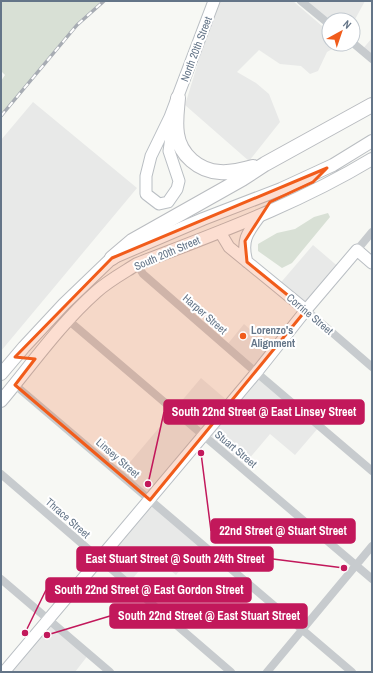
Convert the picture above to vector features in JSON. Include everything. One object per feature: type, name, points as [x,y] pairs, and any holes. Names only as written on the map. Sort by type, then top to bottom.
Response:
[{"type":"highway","points":[[178,98],[176,126],[178,140],[184,151],[193,162],[205,169],[219,172],[237,171],[265,164]]},
{"type":"highway","points":[[112,258],[132,241],[242,179],[265,164],[372,105]]},
{"type":"main road","name":"South 20th Street","points":[[1,374],[64,304],[112,258],[203,219],[281,189],[327,168],[372,141]]},
{"type":"main road","name":"South 20th Street","points":[[1,402],[55,334],[68,320],[97,291],[137,264],[259,217],[329,184],[372,159]]},
{"type":"main road","points":[[220,232],[224,223],[230,218],[313,182],[327,168]]},
{"type":"main road","points":[[15,358],[20,358],[29,353],[44,337],[55,334]]},
{"type":"street","name":"North 20th Street","points":[[178,98],[168,151],[179,181],[177,189],[168,202],[159,204],[146,194],[146,176],[151,156],[178,98],[214,1]]},
{"type":"street","points":[[301,1],[321,17]]},
{"type":"street","points":[[361,49],[372,58]]},
{"type":"street","points":[[247,262],[244,252],[244,241],[248,232],[259,217]]},
{"type":"street","name":"Corrine Street","points":[[220,232],[229,247],[306,310],[372,367]]},
{"type":"street","points":[[4,672],[150,500],[372,232]]},
{"type":"street","points":[[357,250],[372,263]]},
{"type":"street","name":"Harper Street","points":[[137,264],[143,274],[256,373],[372,471]]},
{"type":"street","name":"Stuart Street","points":[[68,320],[372,579]]},
{"type":"street","name":"Linsey Street","points":[[15,385],[352,672]]},
{"type":"street","name":"Thrace Street","points":[[1,474],[231,672]]},
{"type":"street","points":[[267,672],[372,546]]},
{"type":"street","points":[[1,579],[110,672]]},
{"type":"highlighted area","points":[[327,168],[313,182],[270,202],[245,241],[247,262],[306,310],[150,500],[15,385],[35,359],[15,357],[112,258]]},
{"type":"shaded area","points":[[1,1],[101,1],[45,61],[1,116],[1,81],[5,75],[1,71]]},
{"type":"shaded area","points":[[217,1],[293,1],[321,25],[321,52],[327,52],[318,71],[310,74],[301,66],[280,64],[259,50],[237,72],[256,83],[269,94],[280,122],[249,161],[185,105]]},
{"type":"shaded area","points":[[300,1],[365,1],[359,12],[321,12],[321,15]]},
{"type":"shaded area","points":[[372,38],[372,60],[361,51]]},
{"type":"shaded area","points":[[33,102],[137,188],[1,351],[1,140]]},
{"type":"shaded area","points":[[328,213],[330,217],[292,263],[282,268],[258,251],[258,244],[277,233],[295,229],[314,217]]},
{"type":"shaded area","points":[[313,245],[341,269],[306,310],[277,287]]},
{"type":"shaded area","points":[[244,324],[274,351],[257,372],[319,427],[295,455],[270,434],[243,466],[204,435],[256,372],[226,346]]},
{"type":"shaded area","points":[[201,378],[229,402],[150,499],[120,474]]},
{"type":"shaded area","points":[[150,499],[202,544],[176,575],[152,555],[129,583],[98,559]]},
{"type":"shaded area","points":[[47,619],[89,654],[75,672],[3,672]]},
{"type":"railway","points":[[1,116],[77,25],[104,1]]},
{"type":"place","name":"Lorenzo's Alignment","points":[[243,336]]},
{"type":"place","name":"22nd Street @ Stuart Street","points":[[201,453]]},
{"type":"place","name":"South 22nd Street @ East Linsey Street","points":[[148,484]]},
{"type":"place","name":"East Stuart Street @ South 24th Street","points":[[344,568]]},
{"type":"place","name":"South 22nd Street @ East Gordon Street","points":[[25,633]]},
{"type":"place","name":"South 22nd Street @ East Stuart Street","points":[[47,635]]}]
